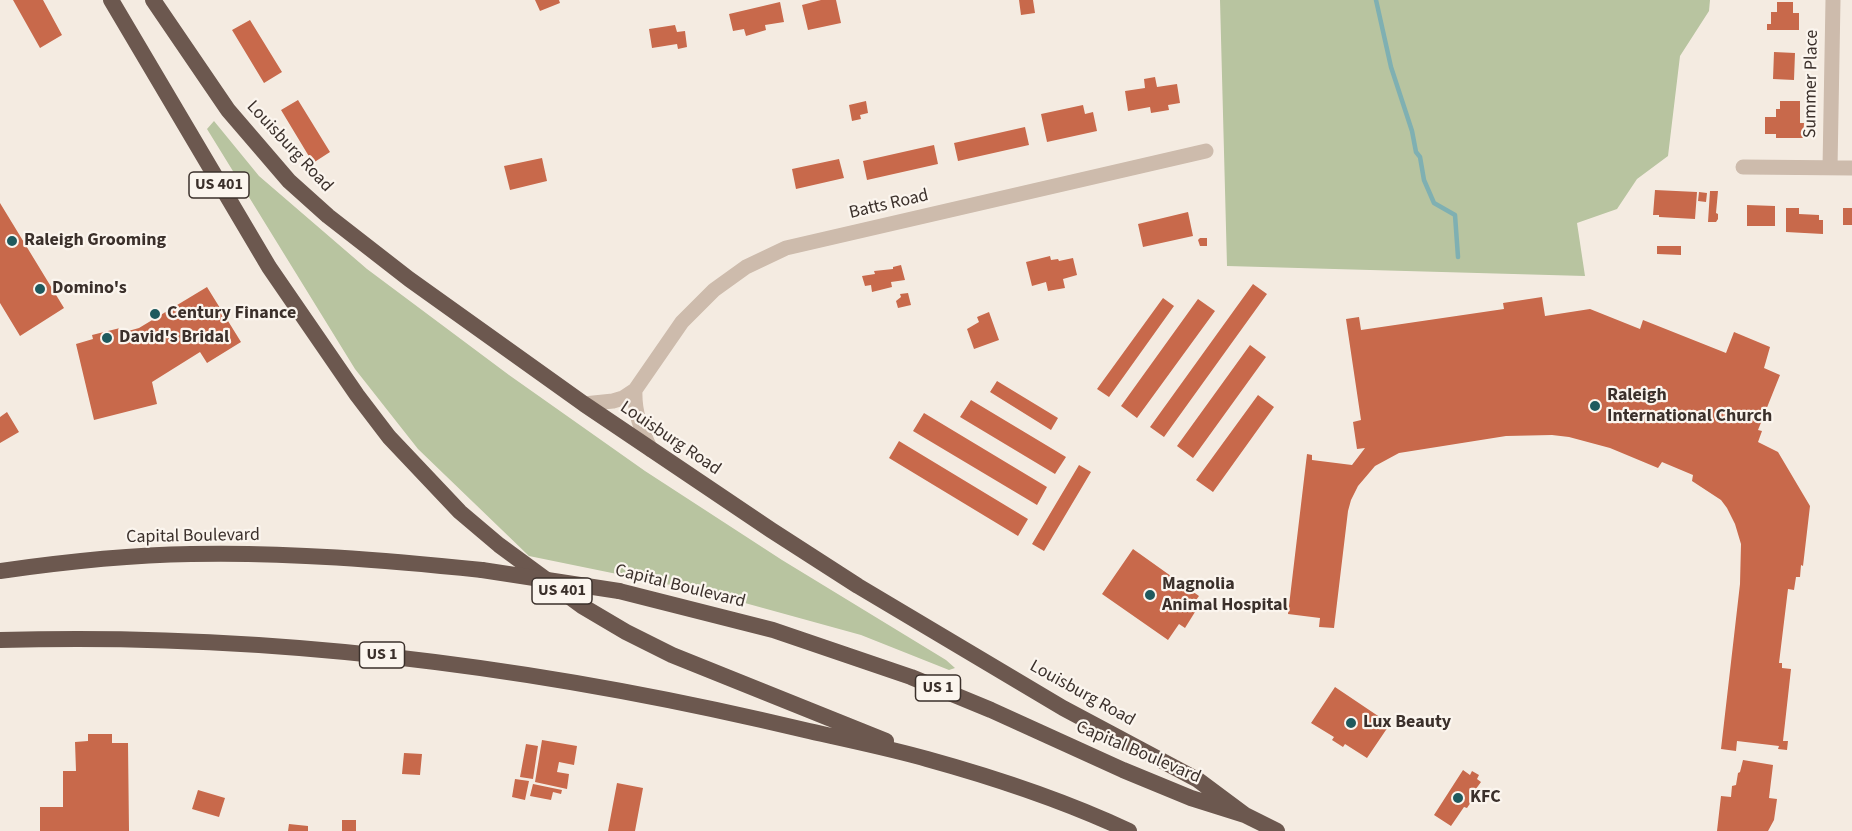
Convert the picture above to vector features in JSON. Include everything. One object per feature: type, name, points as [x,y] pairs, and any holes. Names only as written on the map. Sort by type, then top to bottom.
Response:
[{"type":"highway","name":"US 401","points":[[111,0],[269,267],[357,395],[389,437],[460,512],[499,545],[582,606],[626,632],[672,655],[839,721],[925,758]]},
{"type":"highway","name":"Louisburg Road","points":[[153,0],[228,110],[289,181],[328,216],[410,279],[651,450],[858,586],[1063,708],[1198,780],[1245,815]]},
{"type":"highway","name":"Capital Boulevard","points":[[0,570],[125,557],[191,554],[355,558],[482,570],[620,591],[773,630],[911,677],[991,710],[1132,774],[1191,798],[1245,815],[1277,831]]},
{"type":"highway","name":"US 1","points":[[0,640],[112,639],[216,642],[423,659],[526,673],[730,711],[925,758],[984,776],[1129,831]]},
{"type":"street","name":"Summer Place","points":[[1830,168],[1833,0]]},
{"type":"street","name":"Batts Road","points":[[635,390],[682,322],[714,290],[746,267],[786,248],[1206,152]]},
{"type":"street","points":[[1743,167],[1852,168]]},
{"type":"street","points":[[584,404],[613,401],[635,390],[637,418],[651,450]]},
{"type":"green space","points":[[1220,0],[1710,0],[1709,11],[1680,56],[1668,156],[1637,179],[1617,209],[1577,223],[1585,276],[1227,266]]},
{"type":"green space","points":[[214,121],[259,176],[367,269],[509,375],[645,471],[782,560],[946,660],[955,668],[949,670],[861,635],[705,592],[529,556],[418,449],[355,369],[207,129]]},
{"type":"building","points":[[13,0],[43,0],[62,35],[40,48]]},
{"type":"building","points":[[535,0],[559,0],[560,3],[540,11]]},
{"type":"building","points":[[821,0],[836,0],[841,23],[808,30],[802,5]]},
{"type":"building","points":[[1019,0],[1033,0],[1035,13],[1021,15]]},
{"type":"building","points":[[780,2],[784,22],[765,25],[766,30],[746,36],[744,29],[733,31],[729,14]]},
{"type":"building","points":[[1777,2],[1793,2],[1793,13],[1799,13],[1799,30],[1767,30],[1767,24],[1771,24],[1771,12],[1777,12]]},
{"type":"building","points":[[250,20],[282,72],[264,83],[232,30]]},
{"type":"building","points":[[675,25],[677,32],[685,31],[687,47],[678,49],[677,44],[652,48],[649,29]]},
{"type":"building","points":[[1774,52],[1795,53],[1794,80],[1773,79]]},
{"type":"building","points":[[1155,77],[1157,87],[1177,84],[1180,103],[1168,105],[1169,110],[1151,113],[1150,107],[1128,111],[1125,91],[1145,88],[1144,79]]},
{"type":"building","points":[[298,100],[330,152],[313,163],[281,110]]},
{"type":"building","points":[[866,101],[868,113],[860,115],[861,119],[852,121],[849,105]]},
{"type":"building","points":[[1780,101],[1800,101],[1800,123],[1804,123],[1803,138],[1776,138],[1776,134],[1765,134],[1765,117],[1776,117],[1776,109],[1780,109]]},
{"type":"building","points":[[1083,105],[1085,114],[1093,112],[1097,131],[1047,142],[1041,114]]},
{"type":"building","points":[[1025,127],[1029,145],[958,161],[954,143]]},
{"type":"building","points":[[934,145],[938,164],[867,180],[863,161]]},
{"type":"building","points":[[542,158],[547,181],[510,190],[504,166]]},
{"type":"building","points":[[839,159],[844,178],[796,189],[792,169]]},
{"type":"building","points":[[1655,190],[1697,192],[1695,219],[1653,215]]},
{"type":"building","points":[[1710,191],[1718,191],[1716,213],[1718,219],[1716,222],[1708,222]]},
{"type":"building","points":[[1699,192],[1707,193],[1706,202],[1698,201]]},
{"type":"building","points":[[0,203],[64,308],[20,336],[0,303]]},
{"type":"building","points":[[1747,205],[1775,206],[1775,226],[1747,226]]},
{"type":"building","points":[[1786,208],[1799,208],[1799,214],[1819,215],[1819,220],[1823,220],[1823,234],[1786,232]]},
{"type":"building","points":[[1843,208],[1852,208],[1852,225],[1843,225]]},
{"type":"building","points":[[1188,212],[1193,236],[1143,247],[1138,224]]},
{"type":"building","points":[[1207,238],[1207,246],[1200,246],[1198,240]]},
{"type":"building","points":[[1657,246],[1681,246],[1681,255],[1657,254]]},
{"type":"building","points":[[1050,256],[1051,260],[1058,259],[1059,261],[1073,258],[1077,275],[1063,279],[1065,288],[1048,291],[1046,282],[1032,286],[1026,262]]},
{"type":"building","points":[[901,265],[905,280],[891,282],[892,287],[872,292],[871,285],[865,286],[862,276]]},
{"type":"building","points":[[1253,284],[1267,294],[1164,437],[1150,427]]},
{"type":"building","points":[[207,287],[241,342],[207,363],[200,352],[152,382],[157,404],[94,420],[76,344],[93,339],[92,335],[120,328],[121,333],[139,328]]},
{"type":"building","points":[[908,293],[911,305],[898,308],[896,301],[901,297],[900,294]]},
{"type":"building","points":[[1542,297],[1545,316],[1590,309],[1640,329],[1643,320],[1726,353],[1734,332],[1770,347],[1764,368],[1780,375],[1758,430],[1762,431],[1758,442],[1778,452],[1810,506],[1803,566],[1801,565],[1800,577],[1796,577],[1794,590],[1788,589],[1779,663],[1782,663],[1782,668],[1791,669],[1783,741],[1788,741],[1787,750],[1778,749],[1779,746],[1737,741],[1736,751],[1721,749],[1740,584],[1741,544],[1735,524],[1721,500],[1692,481],[1693,475],[1662,462],[1658,468],[1610,448],[1552,435],[1506,436],[1399,453],[1375,466],[1358,486],[1351,500],[1334,628],[1319,627],[1320,618],[1288,614],[1307,454],[1312,455],[1312,460],[1352,465],[1365,448],[1357,449],[1353,422],[1361,420],[1346,319],[1359,317],[1361,330],[1504,309],[1503,303]]},
{"type":"building","points":[[1163,298],[1174,306],[1109,397],[1097,389]]},
{"type":"building","points":[[1198,299],[1215,311],[1137,418],[1121,406]]},
{"type":"building","points":[[989,312],[999,340],[974,349],[967,329],[979,322],[977,317]]},
{"type":"building","points":[[1250,345],[1266,357],[1193,458],[1177,446]]},
{"type":"building","points":[[997,381],[1058,418],[1051,430],[990,392]]},
{"type":"building","points":[[1258,395],[1274,407],[1213,492],[1196,480]]},
{"type":"building","points":[[971,400],[1066,457],[1055,474],[960,417]]},
{"type":"building","points":[[7,412],[19,432],[0,443],[0,417]]},
{"type":"building","points":[[924,413],[1047,487],[1037,505],[913,431]]},
{"type":"building","points":[[899,441],[1028,519],[1018,536],[889,458]]},
{"type":"building","points":[[1079,465],[1091,472],[1044,551],[1032,544]]},
{"type":"building","name":"Magnolia Animal Hospital","points":[[1133,549],[1199,596],[1190,608],[1195,612],[1185,628],[1179,624],[1168,640],[1102,594]]},
{"type":"building","name":"Lux Beauty","points":[[1335,687],[1390,724],[1367,758],[1345,744],[1343,747],[1332,740],[1334,737],[1311,723]]},
{"type":"building","points":[[88,734],[112,734],[112,743],[128,743],[129,831],[40,831],[40,807],[63,807],[63,771],[76,771],[75,742],[88,741]]},
{"type":"building","points":[[542,740],[577,746],[574,765],[559,762],[557,772],[569,774],[567,789],[535,782]]},
{"type":"building","points":[[526,744],[538,746],[533,779],[520,777]]},
{"type":"building","points":[[404,753],[422,754],[420,775],[402,774]]},
{"type":"building","points":[[1743,760],[1773,765],[1769,798],[1777,799],[1774,820],[1768,831],[1717,831],[1721,796],[1731,797],[1732,786],[1736,785]]},
{"type":"building","name":"KFC","points":[[1463,770],[1470,775],[1472,771],[1479,775],[1477,779],[1481,782],[1470,797],[1473,799],[1467,808],[1464,807],[1451,826],[1434,815]]},
{"type":"building","points":[[515,779],[529,781],[525,800],[512,797]]},
{"type":"building","points":[[617,783],[643,788],[635,831],[608,831]]},
{"type":"building","points":[[533,784],[562,790],[561,794],[553,792],[551,800],[530,796]]},
{"type":"building","points":[[198,790],[225,798],[219,817],[192,809]]},
{"type":"building","points":[[342,820],[356,820],[356,831],[342,831]]},
{"type":"building","points":[[289,824],[308,826],[308,831],[288,831]]},
{"type":"waterway","points":[[1376,0],[1391,67],[1412,131],[1416,152],[1420,157],[1424,180],[1434,203],[1455,215],[1458,257]]},
{"type":"place","name":"Raleigh Grooming","points":[[12,241]]},
{"type":"place","name":"Domino's","points":[[40,289]]},
{"type":"place","name":"Century Finance","points":[[155,314]]},
{"type":"place","name":"David's Bridal","points":[[107,338]]},
{"type":"place","name":"Raleigh International Church","points":[[1595,406]]},
{"type":"place","name":"Magnolia Animal Hospital","points":[[1150,595]]},
{"type":"place","name":"Lux Beauty","points":[[1351,723]]},
{"type":"place","name":"KFC","points":[[1458,798]]}]
